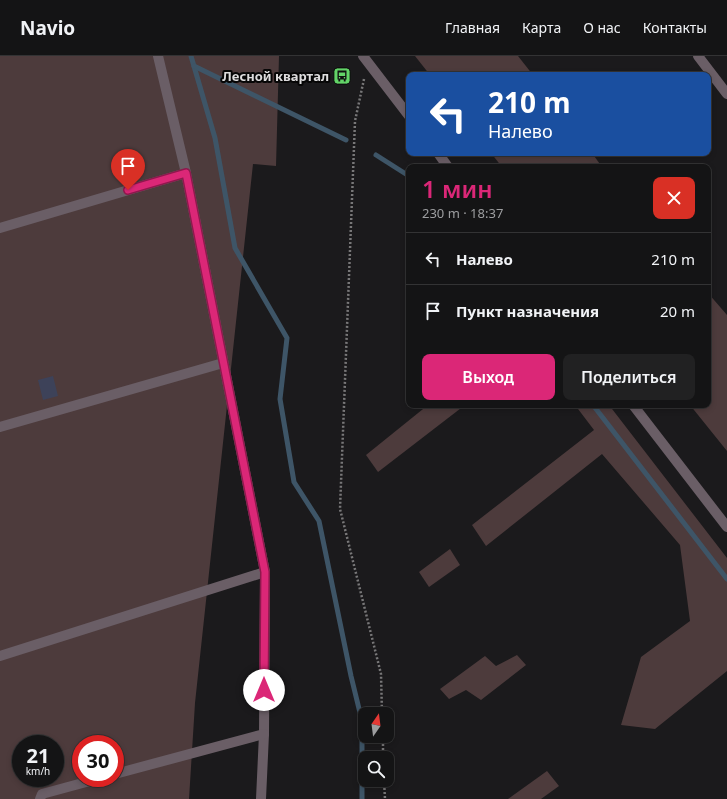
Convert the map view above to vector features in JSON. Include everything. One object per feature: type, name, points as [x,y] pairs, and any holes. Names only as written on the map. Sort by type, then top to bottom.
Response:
[{"type":"street","points":[[158,56],[186,173],[265,572],[264,734],[261,799]]},
{"type":"street","points":[[698,56],[710,72]]},
{"type":"street","points":[[365,59],[406,112]]},
{"type":"street","points":[[711,73],[727,94]]},
{"type":"street","points":[[0,228],[186,173]]},
{"type":"street","points":[[0,427],[223,363]]},
{"type":"street","points":[[635,408],[727,527]]},
{"type":"street","points":[[0,656],[265,572]]},
{"type":"street","points":[[124,772],[264,734]]},
{"type":"street","points":[[40,799],[42,794],[72,786]]},
{"type":"path","points":[[365,59],[355,121],[340,509],[380,674],[382,707]]},
{"type":"path","points":[[384,787],[384,799]]},
{"type":"shaded area","points":[[0,56],[279,56],[276,166],[253,164],[195,703],[189,799],[0,799]]},
{"type":"shaded area","points":[[415,56],[518,56],[531,72],[428,72]]},
{"type":"shaded area","points":[[493,156],[594,156],[600,164],[500,164]]},
{"type":"shaded area","points":[[711,296],[727,315],[727,451],[692,408],[711,408]]},
{"type":"shaded area","points":[[424,408],[461,408],[378,472],[366,455]]},
{"type":"shaded area","points":[[577,408],[611,408],[727,558],[727,671],[655,729],[621,725],[641,657],[690,621],[680,545],[602,454],[486,546],[472,525],[594,430]]},
{"type":"shaded area","points":[[450,549],[460,565],[429,587],[419,572]]},
{"type":"shaded area","points":[[517,655],[526,665],[481,700],[466,690],[449,699],[440,689],[485,656],[496,666]]},
{"type":"shaded area","points":[[547,771],[559,786],[541,799],[508,799]]},
{"type":"building","points":[[53,376],[58,396],[43,400],[38,380]]},
{"type":"waterway","points":[[191,56],[215,138],[235,248],[287,338],[280,399],[294,482],[319,521],[351,676],[362,721],[362,799]]},
{"type":"waterway","points":[[194,66],[346,140]]},
{"type":"waterway","points":[[376,155],[406,174]]},
{"type":"waterway","points":[[595,408],[727,579]]},
{"type":"place","name":"Лесной квартал","points":[[342,76]]},
{"type":"route","points":[[128,190],[186,173],[265,572],[264,690]]}]
